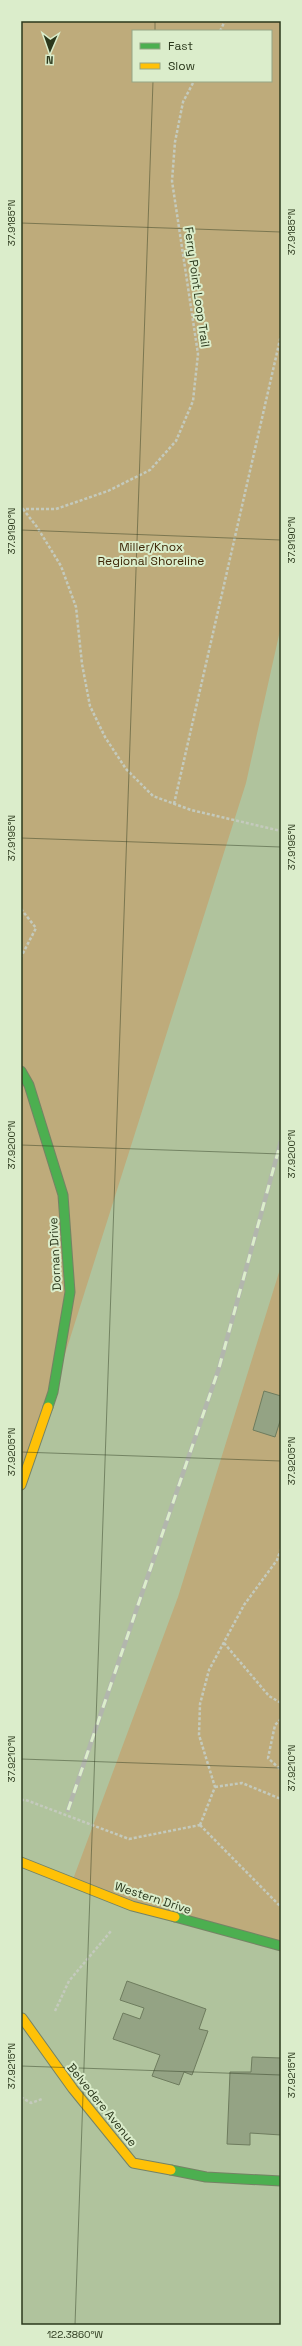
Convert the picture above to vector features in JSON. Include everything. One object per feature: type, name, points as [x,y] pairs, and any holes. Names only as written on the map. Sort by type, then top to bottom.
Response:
[{"type":"street","name":"Dornan Drive","points":[[21,1071],[29,1085],[64,1195],[70,1292],[53,1392],[21,1485]]},
{"type":"street","name":"Western Drive","points":[[21,1862],[132,1906],[281,1946]]},
{"type":"street","name":"Belvedere Avenue","points":[[22,2018],[73,2089],[133,2163],[206,2177],[281,2181]]},
{"type":"path","points":[[220,30],[225,21]]},
{"type":"path","name":"Ferry Point Loop Trail","points":[[22,509],[56,509],[108,491],[150,470],[176,441],[193,401],[198,354],[172,181],[175,142],[183,102],[193,82]]},
{"type":"path","points":[[174,804],[281,335]]},
{"type":"path","points":[[22,509],[37,527],[61,566],[76,607],[82,664],[90,706],[105,737],[126,769],[153,796],[191,810],[281,831]]},
{"type":"path","points":[[21,909],[36,928],[21,957]]},
{"type":"path","points":[[200,1825],[215,1787],[199,1735],[200,1704],[209,1670],[244,1605],[276,1560],[281,1549]]},
{"type":"path","points":[[224,1643],[269,1696],[281,1703]]},
{"type":"path","points":[[281,1719],[275,1726],[268,1758],[281,1770]]},
{"type":"path","points":[[215,1787],[242,1783],[281,1799]]},
{"type":"path","points":[[21,1800],[26,1800],[129,1839],[200,1825]]},
{"type":"path","points":[[200,1825],[281,1907]]},
{"type":"path","points":[[45,2051],[46,2030],[69,1981],[132,1906]]},
{"type":"green space","name":"Miller/Knox Regional Shoreline","points":[[21,21],[281,21],[281,626],[246,783],[53,1392],[21,1485]]},
{"type":"green space","points":[[281,1266],[281,1946],[72,1882],[178,1597]]},
{"type":"building","points":[[264,1391],[281,1396],[281,1418],[275,1437],[253,1430]]},
{"type":"building","points":[[127,1981],[206,2009],[199,2029],[208,2031],[192,2075],[184,2072],[179,2085],[152,2076],[160,2055],[113,2039],[123,2013],[140,2019],[144,2008],[120,2000]]},
{"type":"building","points":[[252,2057],[281,2058],[281,2135],[250,2133],[250,2145],[227,2144],[230,2072],[251,2072]]},
{"type":"railway","points":[[68,1810],[219,1368],[281,1141]]},
{"type":"traffic: fast","points":[[21,1071],[29,1085],[63,1195],[70,1292],[53,1392],[48,1407]]},
{"type":"traffic: fast","points":[[175,1917],[281,1946]]},
{"type":"traffic: fast","points":[[171,2170],[206,2177],[281,2181]]},
{"type":"traffic: slow","points":[[21,1485],[48,1407]]},
{"type":"traffic: slow","points":[[21,1862],[132,1906],[175,1917]]},
{"type":"traffic: slow","points":[[22,2018],[73,2089],[133,2163],[171,2170]]}]
